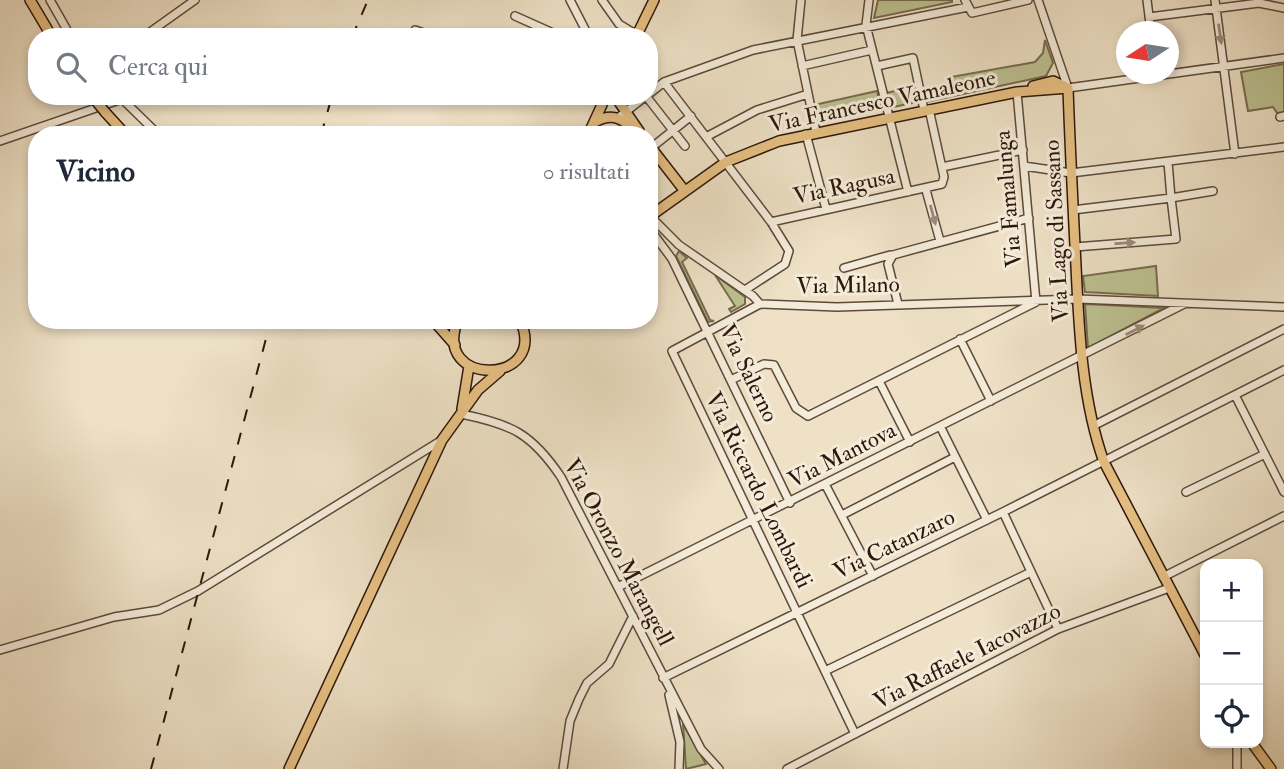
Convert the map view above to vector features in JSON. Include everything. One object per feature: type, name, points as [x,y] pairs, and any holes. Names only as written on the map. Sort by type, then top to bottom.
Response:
[{"type":"main road","points":[[30,0],[47,28]]},
{"type":"main road","points":[[640,28],[654,0]]},
{"type":"main road","points":[[1017,92],[1053,81],[1068,88]]},
{"type":"main road","points":[[1017,92],[1068,88]]},
{"type":"main road","name":"Via Lago di Sassano","points":[[1068,88],[1077,299],[1082,356],[1093,426],[1104,462],[1200,646]]},
{"type":"main road","name":"Via Francesco Vamaleone","points":[[658,212],[684,190],[726,162],[758,148],[811,133],[1017,92]]},
{"type":"main road","points":[[100,105],[118,126]]},
{"type":"main road","points":[[593,126],[603,105]]},
{"type":"main road","points":[[595,122],[620,107],[635,126]]},
{"type":"main road","points":[[658,156],[684,190]]},
{"type":"main road","points":[[441,329],[469,366],[489,372],[499,371]]},
{"type":"main road","points":[[455,346],[457,329]]},
{"type":"main road","points":[[522,329],[525,338]]},
{"type":"main road","points":[[289,769],[442,440],[478,390],[517,359],[528,329]]},
{"type":"main road","points":[[461,414],[469,366]]},
{"type":"main road","points":[[1255,748],[1271,769]]},
{"type":"street","points":[[50,0],[66,28]]},
{"type":"street","points":[[156,28],[195,0]]},
{"type":"street","points":[[570,0],[584,28]]},
{"type":"street","points":[[602,0],[625,28]]},
{"type":"street","points":[[801,0],[797,40],[826,209]]},
{"type":"street","points":[[869,0],[866,25],[908,192]]},
{"type":"street","points":[[658,87],[664,82],[753,50],[968,2],[972,13],[1028,0]]},
{"type":"street","name":"Via Lago di Sassano","points":[[1038,0],[1068,88]]},
{"type":"street","points":[[1147,0],[1150,21]]},
{"type":"street","points":[[1149,17],[1216,4],[1259,3],[1284,8]]},
{"type":"street","points":[[1216,4],[1235,154]]},
{"type":"street","points":[[515,16],[542,28]]},
{"type":"street","points":[[802,66],[872,50]]},
{"type":"street","points":[[877,66],[913,58],[942,167],[942,184],[926,190],[940,241]]},
{"type":"street","points":[[1179,73],[1284,58]]},
{"type":"street","points":[[1053,81],[1060,63]]},
{"type":"street","points":[[1068,88],[1116,81]]},
{"type":"street","points":[[664,82],[771,222],[789,251],[788,258],[745,290]]},
{"type":"street","name":"Via Famalunga","points":[[1017,92],[1036,302]]},
{"type":"street","points":[[706,137],[757,110],[808,94]]},
{"type":"street","points":[[42,126],[100,105]]},
{"type":"street","points":[[127,105],[150,126]]},
{"type":"street","points":[[654,105],[685,146]]},
{"type":"street","points":[[658,141],[691,116]]},
{"type":"street","points":[[0,141],[28,131]]},
{"type":"street","points":[[1024,166],[1071,173],[1284,147]]},
{"type":"street","points":[[942,167],[1023,150]]},
{"type":"street","points":[[1075,247],[1175,239],[1168,162]]},
{"type":"street","name":"Via Ragusa","points":[[771,222],[926,190]]},
{"type":"street","points":[[1073,210],[1213,191]]},
{"type":"street","points":[[844,268],[1029,218]]},
{"type":"street","points":[[658,223],[679,245],[745,290],[760,304]]},
{"type":"street","name":"Via Salerno","points":[[658,240],[672,259],[790,503]]},
{"type":"street","points":[[672,259],[672,253],[679,245]]},
{"type":"street","points":[[893,255],[888,264],[898,304]]},
{"type":"street","name":"Via Milano","points":[[760,304],[838,307],[1077,299],[1284,307]]},
{"type":"street","points":[[732,380],[764,364],[774,365],[796,408],[808,416],[1036,302]]},
{"type":"street","name":"Via Mantova","points":[[618,587],[1187,303]]},
{"type":"street","name":"Via Riccardo Lombardi","points":[[760,304],[672,351],[751,522],[855,734]]},
{"type":"street","points":[[1093,426],[1284,329]]},
{"type":"street","points":[[960,339],[991,401]]},
{"type":"street","name":"Via Catanzaro","points":[[663,678],[1104,462],[1284,370]]},
{"type":"street","points":[[879,381],[910,442]]},
{"type":"street","points":[[1235,395],[1284,492]]},
{"type":"street","name":"Via Oronzo Marangell","points":[[461,414],[515,430],[541,449],[561,477],[663,678]]},
{"type":"street","points":[[940,426],[987,520]]},
{"type":"street","points":[[0,650],[114,617],[159,610],[188,596],[442,440]]},
{"type":"street","points":[[1186,492],[1265,454]]},
{"type":"street","points":[[842,515],[956,457]]},
{"type":"street","points":[[825,484],[873,576]]},
{"type":"street","points":[[1003,512],[1058,629]]},
{"type":"street","points":[[1163,577],[1284,516]]},
{"type":"street","points":[[825,671],[1031,572]]},
{"type":"street","name":"Via Raffaele Iacovazzo","points":[[787,769],[1058,629],[1169,588]]},
{"type":"street","points":[[563,769],[570,722],[584,689],[609,664],[633,616]]},
{"type":"street","points":[[663,678],[678,730],[679,769]]},
{"type":"street","points":[[663,678],[701,749],[719,769]]},
{"type":"street","points":[[1237,748],[1237,769]]},
{"type":"green space","points":[[878,0],[952,0],[952,2],[874,18]]},
{"type":"green space","points":[[1045,40],[1053,63],[1046,76],[926,102],[923,91],[952,85],[951,77],[1035,62],[1043,53]]},
{"type":"green space","points":[[1284,64],[1284,112],[1277,113],[1273,107],[1248,111],[1241,72]]},
{"type":"green space","points":[[913,87],[917,102],[889,108],[886,93]]},
{"type":"green space","points":[[877,91],[881,108],[817,122],[814,105]]},
{"type":"green space","points":[[679,251],[687,258],[682,262],[710,320],[714,321],[708,322],[676,256]]},
{"type":"green space","points":[[1156,266],[1158,296],[1085,292],[1083,276]]},
{"type":"green space","points":[[715,275],[745,297],[745,304],[731,312],[729,309],[735,306]]},
{"type":"green space","points":[[1085,304],[1164,308],[1088,348]]},
{"type":"green space","points":[[683,724],[706,764],[686,769]]},
{"type":"railway","points":[[356,28],[368,0]]},
{"type":"railway","points":[[324,126],[329,105]]},
{"type":"railway","points":[[151,769],[269,329]]}]
